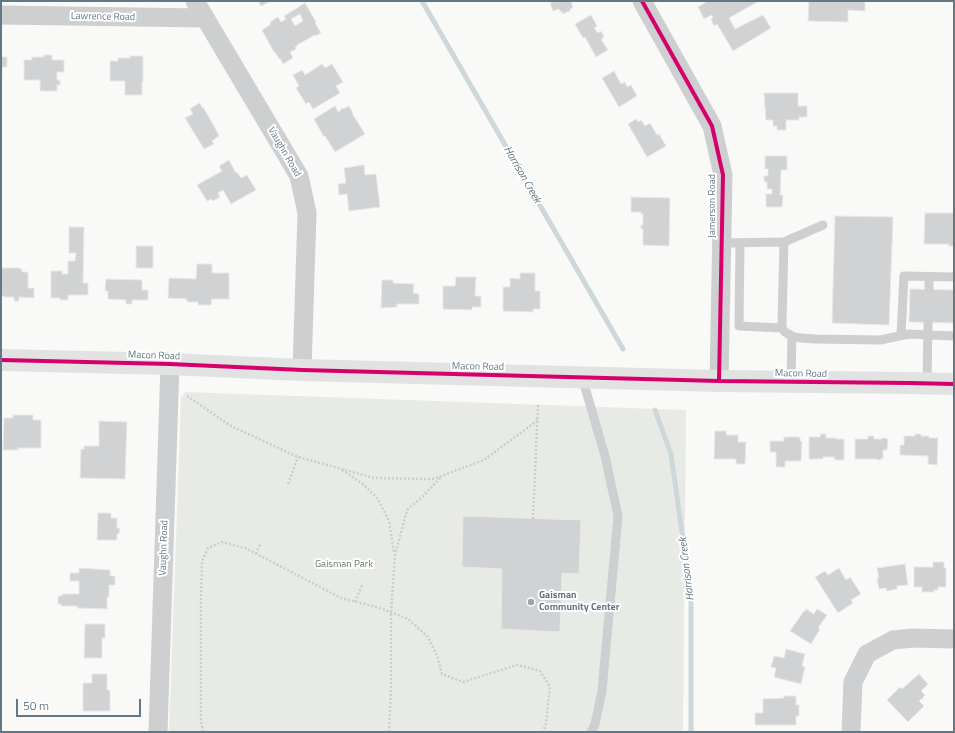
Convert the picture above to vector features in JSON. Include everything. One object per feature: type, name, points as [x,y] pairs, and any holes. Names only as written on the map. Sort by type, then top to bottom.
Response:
[{"type":"main road","name":"Macon Road","points":[[1,360],[718,381],[954,384]]},
{"type":"street","name":"Vaughn Road","points":[[195,1],[299,176],[307,213],[302,370]]},
{"type":"street","name":"Jamerson Road","points":[[642,1],[712,126],[723,175],[718,381]]},
{"type":"street","name":"Lawrence Road","points":[[1,15],[205,18]]},
{"type":"street","name":"Vaughn Road","points":[[158,732],[170,364]]},
{"type":"street","points":[[851,732],[853,682],[867,654],[893,640],[913,638],[954,639]]},
{"type":"lane","points":[[721,243],[784,242],[823,225]]},
{"type":"lane","points":[[784,242],[782,328],[785,332],[792,336],[816,339],[880,340],[909,334],[954,336]]},
{"type":"lane","points":[[740,243],[739,326],[782,328]]},
{"type":"lane","points":[[901,335],[904,276],[954,277]]},
{"type":"lane","points":[[929,289],[930,277]]},
{"type":"lane","points":[[926,384],[928,322]]},
{"type":"lane","points":[[791,382],[792,336]]},
{"type":"lane","points":[[582,377],[605,456],[618,516],[602,691],[592,732]]},
{"type":"path","points":[[184,391],[188,397],[231,426],[298,457],[374,478],[433,479],[484,460],[538,420]]},
{"type":"path","points":[[534,519],[538,405]]},
{"type":"path","points":[[288,484],[298,457]]},
{"type":"path","points":[[341,469],[362,484],[378,499],[389,520],[395,555]]},
{"type":"path","points":[[389,732],[391,689],[391,612],[395,555],[407,510],[422,497],[442,475]]},
{"type":"path","points":[[203,732],[201,722],[202,561],[208,548],[222,542],[245,548],[341,598],[380,608],[408,619],[428,637],[438,658],[442,674],[463,682],[517,665],[540,671],[550,687],[546,723],[543,732]]},
{"type":"path","points":[[256,554],[260,544]]},
{"type":"path","points":[[355,602],[362,585]]},
{"type":"green space","name":"Gaisman Park","points":[[185,392],[686,410],[683,732],[169,732],[181,398]]},
{"type":"building","points":[[258,1],[271,1],[261,6]]},
{"type":"building","points":[[556,1],[571,1],[573,8],[562,14],[562,11],[560,12],[559,9],[553,11],[550,3]]},
{"type":"building","points":[[708,1],[759,1],[729,18],[735,29],[763,15],[771,28],[733,51],[717,24],[714,26],[711,19],[713,18],[712,15],[704,19],[698,7]]},
{"type":"building","points":[[809,1],[865,1],[865,11],[848,10],[848,22],[808,21]]},
{"type":"building","points":[[305,3],[321,33],[297,45],[295,47],[296,49],[290,52],[293,58],[283,64],[274,52],[262,30],[278,17],[281,22],[286,19],[284,16]],"holes":[[[300,14],[303,21],[295,26],[291,19]]]},
{"type":"building","points":[[591,15],[597,26],[594,28],[598,33],[601,31],[604,37],[601,39],[608,50],[596,57],[585,37],[583,38],[575,24]]},
{"type":"building","points":[[44,55],[52,55],[52,60],[64,60],[64,72],[57,72],[57,80],[60,80],[60,85],[57,85],[57,91],[40,91],[40,80],[24,80],[24,60],[32,60],[32,57],[44,57]]},
{"type":"building","points":[[1,56],[7,57],[7,67],[2,67],[2,78],[1,78]]},
{"type":"building","points":[[130,56],[143,56],[142,95],[125,95],[125,81],[110,81],[110,61],[118,61],[118,58],[130,58]]},
{"type":"building","points":[[322,64],[325,68],[332,64],[343,82],[336,86],[340,93],[313,109],[309,102],[306,104],[296,88],[299,86],[293,75],[302,70],[305,75]]},
{"type":"building","points":[[614,71],[621,84],[625,82],[627,87],[631,85],[637,96],[619,107],[602,78]]},
{"type":"building","points":[[764,93],[798,93],[798,106],[807,106],[807,117],[799,117],[799,120],[786,120],[786,130],[777,130],[777,126],[773,126],[773,120],[766,120]]},
{"type":"building","points":[[199,103],[203,107],[219,136],[212,141],[214,144],[204,149],[185,118],[193,114],[190,109]]},
{"type":"building","points":[[335,106],[338,112],[349,106],[365,134],[335,152],[325,136],[324,137],[314,119]]},
{"type":"building","points":[[636,119],[638,122],[641,120],[645,126],[650,123],[666,146],[647,157],[628,124]]},
{"type":"building","points":[[765,156],[787,156],[787,170],[781,170],[780,195],[783,195],[782,207],[766,207],[766,194],[772,194],[772,189],[767,189],[767,182],[764,181],[764,176],[768,176],[768,169],[765,169]]},
{"type":"building","points":[[229,160],[236,173],[237,172],[241,178],[247,175],[256,190],[231,204],[223,190],[218,193],[220,197],[213,201],[211,199],[207,201],[197,185],[222,171],[219,166]]},
{"type":"building","points":[[364,165],[365,175],[376,174],[380,207],[349,211],[347,194],[339,195],[338,184],[346,183],[344,168]]},
{"type":"building","points":[[631,197],[670,198],[669,246],[643,245],[643,229],[641,229],[641,225],[643,225],[643,214],[641,214],[641,212],[631,212]]},
{"type":"building","points":[[925,213],[954,213],[954,246],[949,246],[949,244],[924,244]]},
{"type":"building","points":[[835,216],[893,217],[889,325],[832,323]]},
{"type":"building","points":[[69,227],[84,227],[83,283],[88,283],[88,295],[68,295],[68,300],[60,300],[60,298],[51,298],[51,271],[62,271],[62,274],[68,274],[68,261],[75,261],[76,253],[69,253]]},
{"type":"building","points":[[136,246],[153,246],[153,268],[136,268]]},
{"type":"building","points":[[197,264],[212,264],[212,273],[229,273],[229,299],[212,299],[211,305],[198,305],[198,302],[187,302],[187,299],[168,298],[169,278],[196,279]]},
{"type":"building","points":[[1,268],[20,268],[22,269],[22,272],[28,272],[28,288],[34,288],[34,298],[19,297],[19,301],[14,301],[14,297],[1,296]]},
{"type":"building","points":[[520,273],[535,273],[535,291],[540,291],[540,309],[533,309],[533,312],[503,311],[503,287],[510,287],[510,278],[520,279]]},
{"type":"building","points":[[456,277],[476,277],[475,296],[481,296],[481,307],[472,307],[472,310],[443,309],[443,286],[455,286]]},
{"type":"building","points":[[106,279],[142,280],[142,290],[148,290],[148,300],[132,300],[132,304],[126,304],[126,300],[108,299],[108,291],[105,291]]},
{"type":"building","points":[[382,280],[393,280],[393,283],[414,284],[413,293],[419,294],[419,304],[397,304],[397,307],[381,308]]},
{"type":"building","points":[[910,289],[954,290],[954,323],[909,322]]},
{"type":"building","points":[[13,415],[33,415],[33,420],[41,420],[41,448],[18,448],[18,450],[3,450],[4,418],[13,418]]},
{"type":"building","points":[[99,421],[127,422],[125,479],[80,478],[81,449],[84,449],[84,446],[99,446]]},
{"type":"building","points":[[715,431],[726,431],[726,435],[738,435],[738,442],[746,442],[745,464],[736,464],[736,459],[714,459]]},
{"type":"building","points":[[821,434],[826,434],[826,438],[844,439],[844,460],[835,460],[834,457],[809,459],[809,437],[820,437]]},
{"type":"building","points":[[915,434],[929,436],[929,438],[938,438],[937,465],[928,464],[928,456],[900,455],[900,445],[904,445],[904,436],[915,436]]},
{"type":"building","points":[[868,436],[874,436],[874,439],[886,438],[888,440],[887,450],[883,450],[883,459],[855,459],[855,439],[868,439]]},
{"type":"building","points":[[784,437],[800,437],[800,441],[802,441],[801,461],[785,461],[785,467],[776,467],[776,452],[770,452],[770,441],[784,441]]},
{"type":"building","points":[[98,513],[111,513],[111,518],[117,518],[117,528],[120,528],[119,534],[117,534],[117,540],[97,540]]},
{"type":"building","name":"Gaisman Community Center","points":[[463,516],[581,520],[579,574],[562,573],[560,632],[501,629],[502,569],[462,567]]},
{"type":"building","points":[[933,562],[944,562],[944,568],[946,568],[946,587],[938,587],[938,590],[934,590],[934,592],[922,592],[922,587],[914,587],[914,567],[933,567]]},
{"type":"building","points":[[905,564],[908,585],[897,586],[897,589],[887,591],[886,588],[879,589],[877,568]]},
{"type":"building","points":[[79,568],[110,570],[110,576],[115,576],[115,585],[109,585],[107,609],[77,608],[77,606],[61,606],[61,604],[58,604],[58,596],[62,596],[62,594],[79,594],[79,581],[70,581],[70,573],[79,573]]},
{"type":"building","points":[[839,568],[846,580],[850,577],[861,594],[851,600],[853,603],[838,613],[815,577],[825,571],[828,575]]},
{"type":"building","points":[[806,609],[814,614],[817,609],[827,615],[818,628],[820,629],[811,644],[790,631]]},
{"type":"building","points":[[85,624],[105,624],[105,638],[102,638],[102,658],[84,658]]},
{"type":"building","points":[[786,649],[805,654],[802,666],[805,667],[801,684],[774,677],[776,668],[771,667],[774,656],[784,658]]},
{"type":"building","points":[[92,674],[107,674],[107,690],[110,690],[110,711],[83,711],[83,683],[92,683]]},
{"type":"building","points":[[919,674],[928,684],[921,691],[925,695],[919,701],[924,706],[908,722],[887,700],[900,687],[902,689]]},
{"type":"building","points":[[784,696],[796,696],[796,705],[799,705],[799,716],[796,716],[796,725],[755,725],[755,713],[763,713],[763,699],[784,698]]},
{"type":"waterway","name":"Harrison Creek","points":[[422,1],[623,349]]},
{"type":"waterway","name":"Harrison Creek","points":[[655,410],[671,454],[691,597],[691,732]]},
{"type":"cycle path","points":[[642,1],[712,126],[723,175],[719,381]]},
{"type":"cycle path","points":[[1,360],[719,381],[954,384]]},
{"type":"place","name":"Gaisman Community Center","points":[[531,602]]}]
